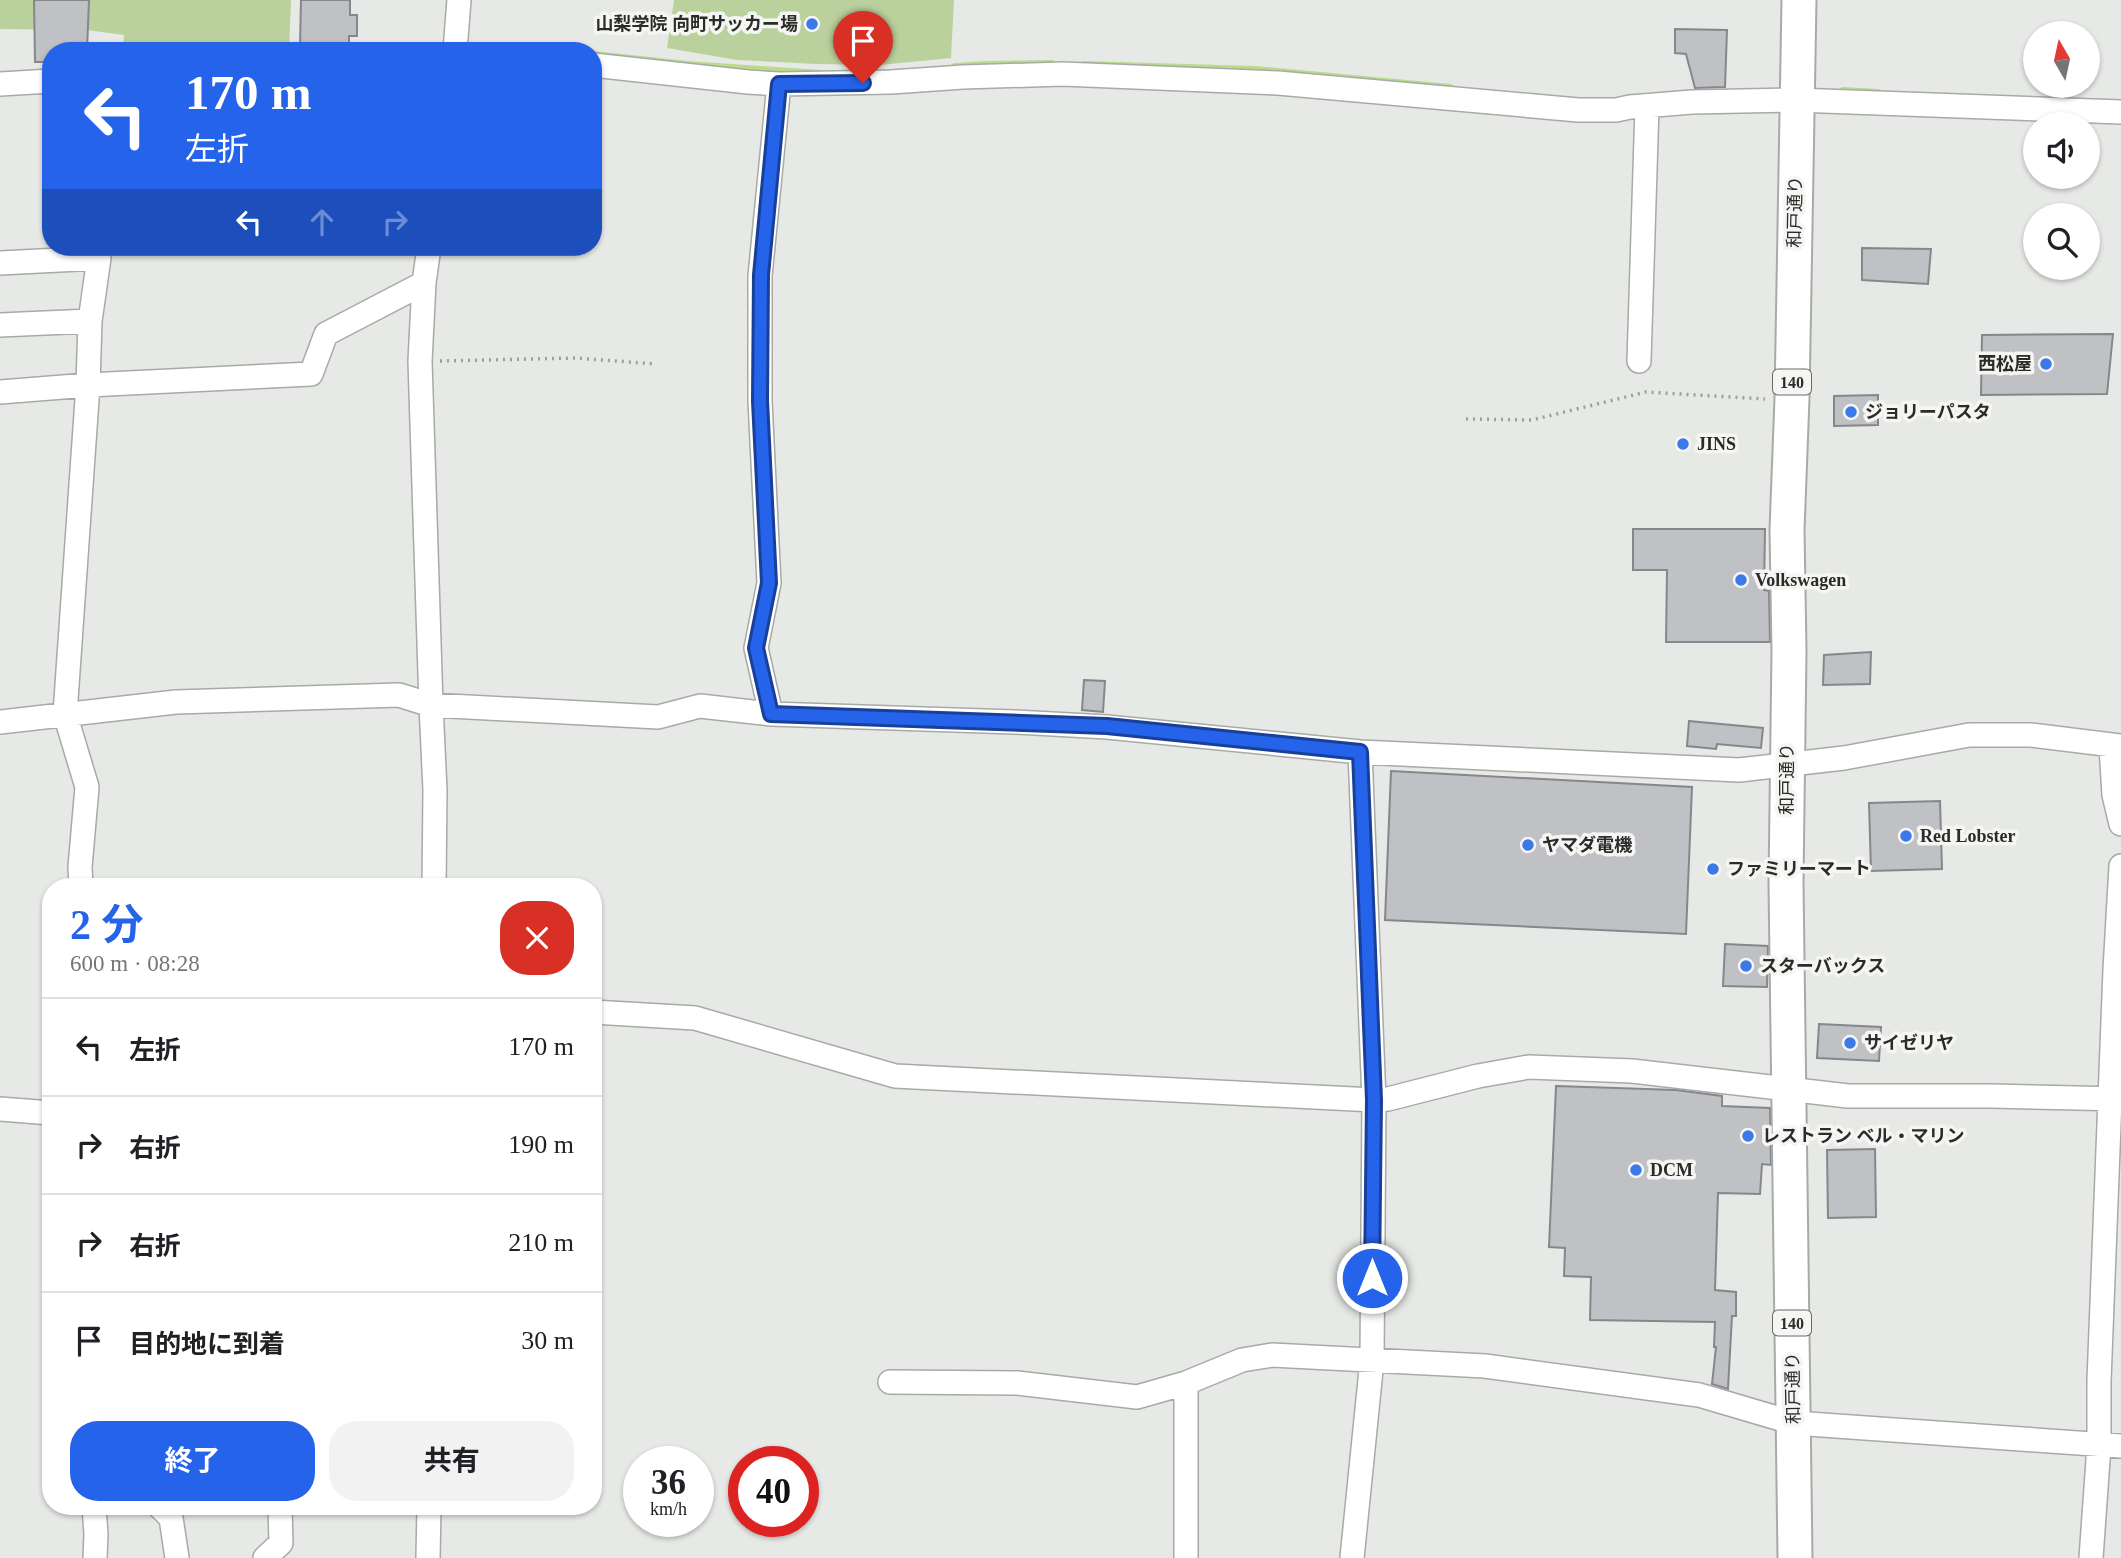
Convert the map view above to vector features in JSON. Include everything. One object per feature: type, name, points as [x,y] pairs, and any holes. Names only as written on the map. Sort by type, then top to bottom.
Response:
[{"type":"highway","name":"和戸通り","points":[[1795,1558],[1786,883],[1789,651],[1787,530],[1799,0]]},
{"type":"street","points":[[456,42],[459,0]]},
{"type":"street","points":[[602,66],[779,84],[1063,74],[1278,83],[1578,110],[1616,110],[1692,102],[1796,100],[2121,112]]},
{"type":"street","points":[[0,85],[42,82]]},
{"type":"street","points":[[771,714],[756,648],[769,583],[760,401],[761,275],[779,84]]},
{"type":"street","points":[[1640,361],[1647,106]]},
{"type":"street","points":[[428,256],[420,361],[436,790],[434,878]]},
{"type":"street","points":[[0,263],[99,258],[90,321],[65,714],[87,787],[81,878]]},
{"type":"street","points":[[0,393],[88,385],[311,374],[326,334],[424,283]]},
{"type":"street","points":[[0,325],[90,321]]},
{"type":"street","points":[[0,722],[176,702],[399,695],[431,705],[658,716],[700,706],[771,714],[1107,726],[1360,752],[1739,770],[1844,758],[1969,735],[2031,735],[2116,746],[2114,795],[2121,824]]},
{"type":"street","points":[[1352,1558],[1372,1360],[1374,1100],[1360,752]]},
{"type":"street","points":[[2091,1558],[2110,1446],[2099,1369],[2116,1099],[2121,866]]},
{"type":"street","points":[[602,1013],[695,1018],[895,1076],[1374,1100],[1529,1067],[1632,1071],[1848,1096],[2116,1099]]},
{"type":"street","points":[[0,1109],[42,1112]]},
{"type":"street","points":[[890,1382],[1017,1383],[1137,1397],[1186,1383],[1242,1360],[1272,1355],[1372,1360],[1485,1366],[1699,1395],[1794,1423],[2110,1446]]},
{"type":"street","points":[[1186,1383],[1186,1558]]},
{"type":"street","points":[[95,1515],[95,1558]]},
{"type":"street","points":[[168,1515],[171,1518],[177,1558]]},
{"type":"street","points":[[265,1558],[281,1543],[280,1515]]},
{"type":"street","points":[[428,1558],[429,1515]]},
{"type":"path","points":[[420,361],[575,358],[656,364]]},
{"type":"path","points":[[1466,419],[1532,420],[1646,392],[1761,399],[1792,398]]},
{"type":"green space","points":[[0,0],[291,0],[289,42],[124,42],[124,35],[87,30],[0,29]]},
{"type":"green space","name":"山梨学院 向町サッカー場","points":[[674,0],[954,0],[951,58],[880,65],[816,64],[737,60],[667,48]]},
{"type":"building","points":[[34,0],[89,0],[87,42],[42,42],[42,62],[35,62]]},
{"type":"building","points":[[301,0],[350,0],[350,15],[357,15],[357,36],[349,36],[349,42],[300,42]]},
{"type":"building","points":[[1675,29],[1727,30],[1725,87],[1695,88],[1686,54],[1675,53]]},
{"type":"building","points":[[1862,248],[1931,249],[1928,284],[1862,280]]},
{"type":"building","name":"西松屋","points":[[2113,334],[2107,394],[1981,395],[1982,335]]},
{"type":"building","points":[[1878,395],[1878,425],[1834,426],[1834,396]]},
{"type":"building","name":"Volkswagen","points":[[1633,529],[1765,529],[1764,590],[1769,591],[1770,642],[1666,642],[1667,570],[1633,570]]},
{"type":"building","points":[[1871,652],[1870,684],[1823,685],[1824,655]]},
{"type":"building","points":[[1084,680],[1105,681],[1103,712],[1082,710]]},
{"type":"building","points":[[1689,721],[1763,728],[1761,748],[1717,744],[1716,749],[1687,746]]},
{"type":"building","points":[[1391,771],[1692,787],[1686,934],[1385,920]]},
{"type":"building","name":"Red Lobster","points":[[1940,801],[1942,869],[1871,871],[1869,803]]},
{"type":"building","name":"スターバックス","points":[[1725,944],[1768,946],[1767,987],[1723,986]]},
{"type":"building","points":[[1819,1024],[1881,1027],[1879,1061],[1817,1058]]},
{"type":"building","name":"DCM","points":[[1556,1086],[1676,1090],[1722,1096],[1722,1106],[1770,1108],[1771,1165],[1762,1164],[1760,1194],[1718,1193],[1715,1290],[1736,1292],[1728,1389],[1712,1384],[1716,1347],[1715,1322],[1590,1320],[1591,1277],[1564,1276],[1565,1248],[1549,1247]]},
{"type":"building","points":[[1875,1149],[1876,1217],[1828,1218],[1827,1150]]},
{"type":"waterway","points":[[602,55],[821,73]]},
{"type":"waterway","points":[[955,66],[1052,63]]},
{"type":"waterway","points":[[1084,64],[1255,69],[1450,87]]},
{"type":"waterway","points":[[1843,90],[1878,92]]},
{"type":"place","name":"山梨学院 向町サッカー場","points":[[812,24]]},
{"type":"place","name":"西松屋","points":[[2046,364]]},
{"type":"place","name":"ジョリーパスタ","points":[[1851,412]]},
{"type":"place","name":"JINS","points":[[1683,444]]},
{"type":"place","name":"Volkswagen","points":[[1741,580]]},
{"type":"place","name":"Red Lobster","points":[[1906,836]]},
{"type":"place","name":"ヤマダ電機","points":[[1528,845]]},
{"type":"place","name":"ファミリーマート","points":[[1713,869]]},
{"type":"place","name":"スターバックス","points":[[1746,966]]},
{"type":"place","name":"サイゼリヤ","points":[[1850,1043]]},
{"type":"place","name":"レストラン ベル・マリン","points":[[1748,1136]]},
{"type":"place","name":"DCM","points":[[1636,1170]]},
{"type":"route","points":[[863,83],[779,84],[761,275],[760,401],[769,583],[756,648],[771,714],[1107,726],[1360,752],[1374,1100],[1372,1278]]}]
